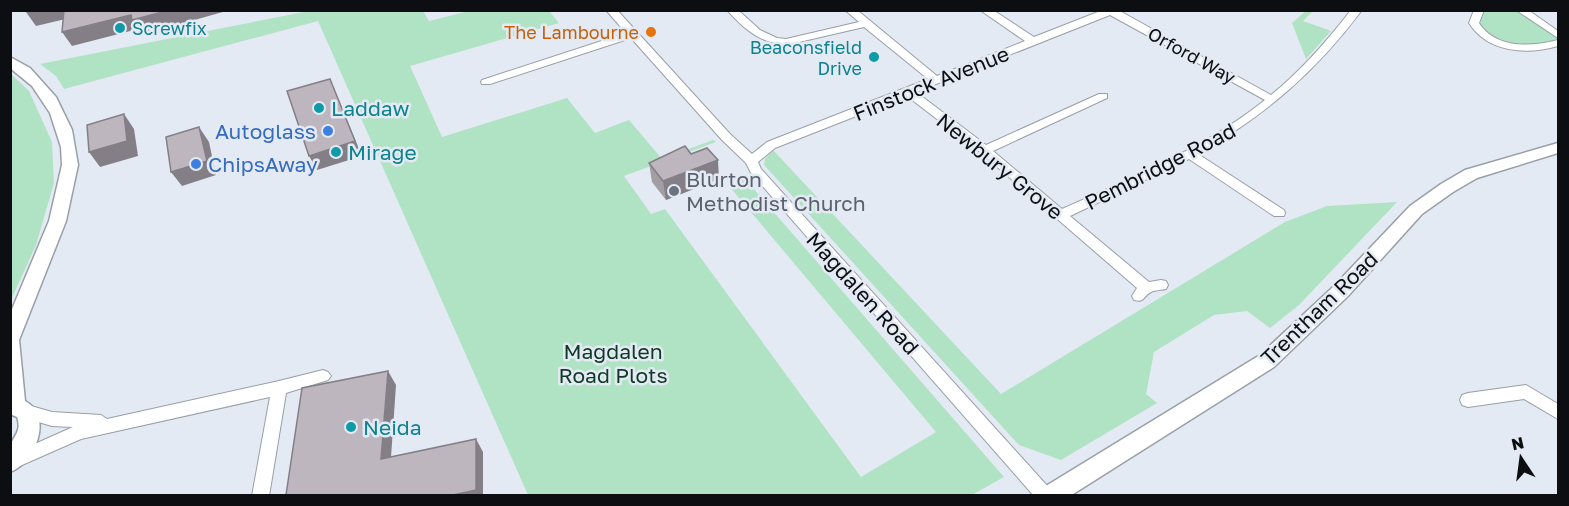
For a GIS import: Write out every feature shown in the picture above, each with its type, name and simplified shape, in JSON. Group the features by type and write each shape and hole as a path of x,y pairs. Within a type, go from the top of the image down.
{"main road":[{"path":"10,61 43,87 66,133 69,154 68,182 49,242 10,340 12,388 17,407 29,420 29,431 23,445 10,463"},
{"name":"Trentham Road","path":"1047,495 1267,361 1341,291 1416,210 1447,188 1471,174 1558,147"}],"street":[{"name":"Magdalen Road","path":"611,10 726,137 752,161 757,173 1047,495"},
{"path":"732,10 760,37 776,42 786,42 863,24"},
{"path":"850,10 863,24 937,81"},
{"path":"985,10 1034,42"},
{"name":"Pembridge Road","path":"1061,215 1191,155 1251,119 1312,67 1357,10"},
{"path":"1521,10 1558,35"},
{"name":"Finstock Avenue","path":"752,161 759,153 771,146 1112,11"},
{"name":"Orford Way","path":"1112,11 1273,100"},
{"path":"1475,11 1474,23 1483,36 1504,45 1543,47 1558,43"},
{"path":"486,81 634,34"},
{"name":"Newbury Grove","path":"909,92 985,150 1061,215 1142,292 1161,285"},
{"path":"985,150 1102,92 1117,99"},
{"path":"1191,155 1277,216 1293,211"},
{"path":"10,463 79,432 279,388 323,376"},
{"path":"260,495 279,388"},
{"path":"1468,400 1526,392 1558,412"},
{"path":"17,407 52,419 118,422"}],"green space":[{"path":"1307,10 1313,11 1303,21 1331,31 1306,59 1292,23"},
{"name":"Magdalen Road Plots","path":"309,11 423,11 429,21 469,11 549,11 559,23 410,66 442,137 567,98 595,133 629,120 662,159 713,140 716,142 624,176 651,214 665,209 861,477 936,432 729,186 745,179 1004,477 970,496 528,495 318,21 64,89 56,76 40,64"},
{"path":"1483,11 1519,11 1554,32 1558,38 1557,42 1524,46 1493,38 1477,24"},
{"path":"11,74 29,91 52,142 54,183 36,245 11,300"},
{"path":"773,150 1001,394 1285,222 1327,206 1397,202 1299,305 1270,328 1247,311 1214,315 1154,352 1146,394 1157,403 1061,460 1019,445 764,165 765,159"}],"building":[{"path":"64,10 170,10 132,20 131,15 62,32"},
{"path":"330,79 355,141 309,156 287,91"},
{"path":"124,114 127,141 89,152 87,125"},
{"path":"199,127 207,161 171,172 166,137"},
{"path":"685,146 691,154 707,148 718,160 663,181 649,163"},
{"name":"Neida","path":"388,371 381,459 476,439 476,490 453,495 286,495 302,388"}],"place":[{"name":"Screwfix","path":"120,28"},
{"name":"The Lambourne","path":"651,32"},
{"name":"Beaconsfield Drive","path":"874,57"},
{"name":"Laddaw","path":"319,108"},
{"name":"Autoglass","path":"328,131"},
{"name":"Mirage","path":"336,152"},
{"name":"ChipsAway","path":"196,164"},
{"name":"Blurton Methodist Church","path":"674,191"},
{"name":"Neida","path":"351,427"}]}
